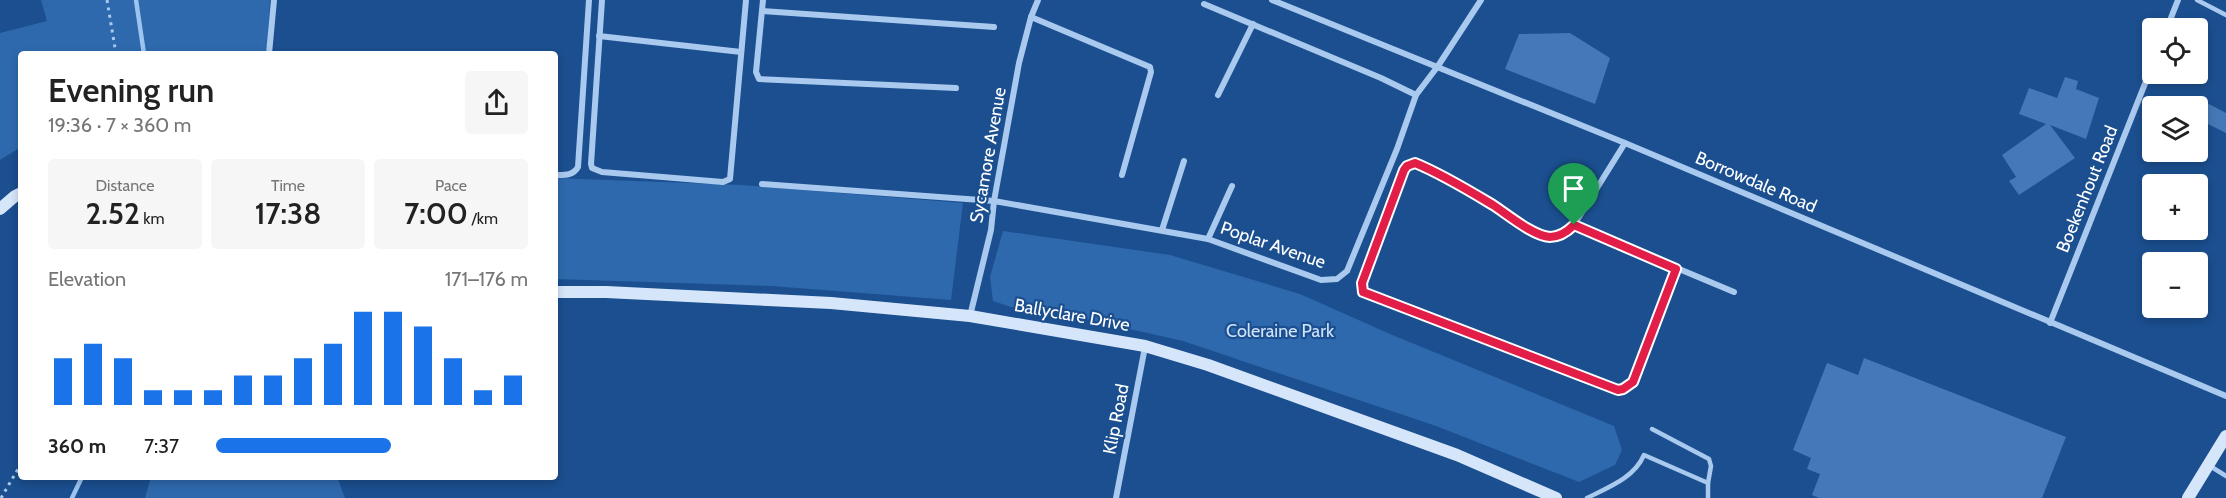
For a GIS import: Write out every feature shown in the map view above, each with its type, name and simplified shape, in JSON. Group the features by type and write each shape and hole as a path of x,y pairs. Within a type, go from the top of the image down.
{"street":[{"path":"270,51 274,0"},
{"path":"558,175 570,174 578,167 589,0"},
{"path":"602,0 592,168 602,172 723,182 729,181 746,0"},
{"path":"763,0 756,72 759,79 956,88"},
{"name":"Sycamore Avenue","path":"970,316 991,230 994,201 1019,63 1038,0"},
{"name":"Borrowdale Road","path":"1272,0 1625,143 2226,396"},
{"name":"Poplar Avenue","path":"762,184 994,201 1208,239 1321,280 1336,279 1347,272 1397,150 1416,95 1481,0"},
{"path":"2172,18 2178,0"},
{"path":"1204,4 1381,78 1416,95"},
{"path":"762,11 994,27"},
{"path":"1031,17 1150,68 1151,72 1122,175"},
{"path":"1218,94 1253,24"},
{"path":"599,36 741,52"},
{"name":"Boekenhout Road","path":"2050,323 2145,84"},
{"path":"1625,143 1574,225 1557,236 1549,237 1539,234 1494,206 1415,163 1407,166 1362,289 1365,294 1618,390 1633,382 1676,269"},
{"path":"1162,230 1184,161"},
{"path":"1208,239 1232,186"},
{"path":"0,209 18,194"},
{"path":"1574,225 1734,292"},
{"name":"Ballyclare Drive","path":"558,292 606,292 831,303 970,316 1145,346 1208,365 1457,455 1556,498"},
{"name":"Klip Road","path":"1116,498 1145,346"},
{"path":"2188,498 2226,436"}],"lane":[{"path":"2197,0 2226,15"},
{"path":"1652,429 1709,459 1711,466 1708,498"},
{"path":"1587,498 1639,467 1644,455 1708,483"},
{"path":"2208,465 2226,476"}],"path":[{"path":"106,0 115,51"},
{"path":"1,498 18,469"}],"green space":[{"path":"41,0 270,0 267,51 18,51 18,149 0,160 0,33 47,21"},
{"path":"558,178 742,185 963,203 951,300 772,286 558,279"},
{"name":"Coleraine Park","path":"1003,231 1170,255 1300,294 1390,334 1614,426 1622,450 1615,465 1579,482 1436,426 1183,341 1062,314 1011,307 993,301 990,277"},
{"path":"150,480 338,480 345,498 145,498"}],"building":[{"path":"1570,33 1610,58 1595,104 1505,69 1519,34"},
{"path":"2065,77 2078,81 2076,89 2099,98 2086,139 2050,125 2075,158 2019,195 2009,181 2016,177 2002,155 2046,124 2019,114 2029,88 2057,98"},
{"path":"2208,104 2226,113 2226,133 2208,124"},
{"path":"1864,358 2066,437 2042,498 1819,498 1812,495 1820,474 1807,469 1811,458 1793,450 1827,363 1858,375"}],"waterway":[{"path":"136,0 144,51"},
{"path":"72,498 81,480"}],"route":[{"path":"1415,163 1494,206 1539,234 1549,237 1557,236 1574,225 1676,269 1633,382 1623,389 1618,390 1365,294 1362,289 1362,283 1404,170 1415,163"}]}
